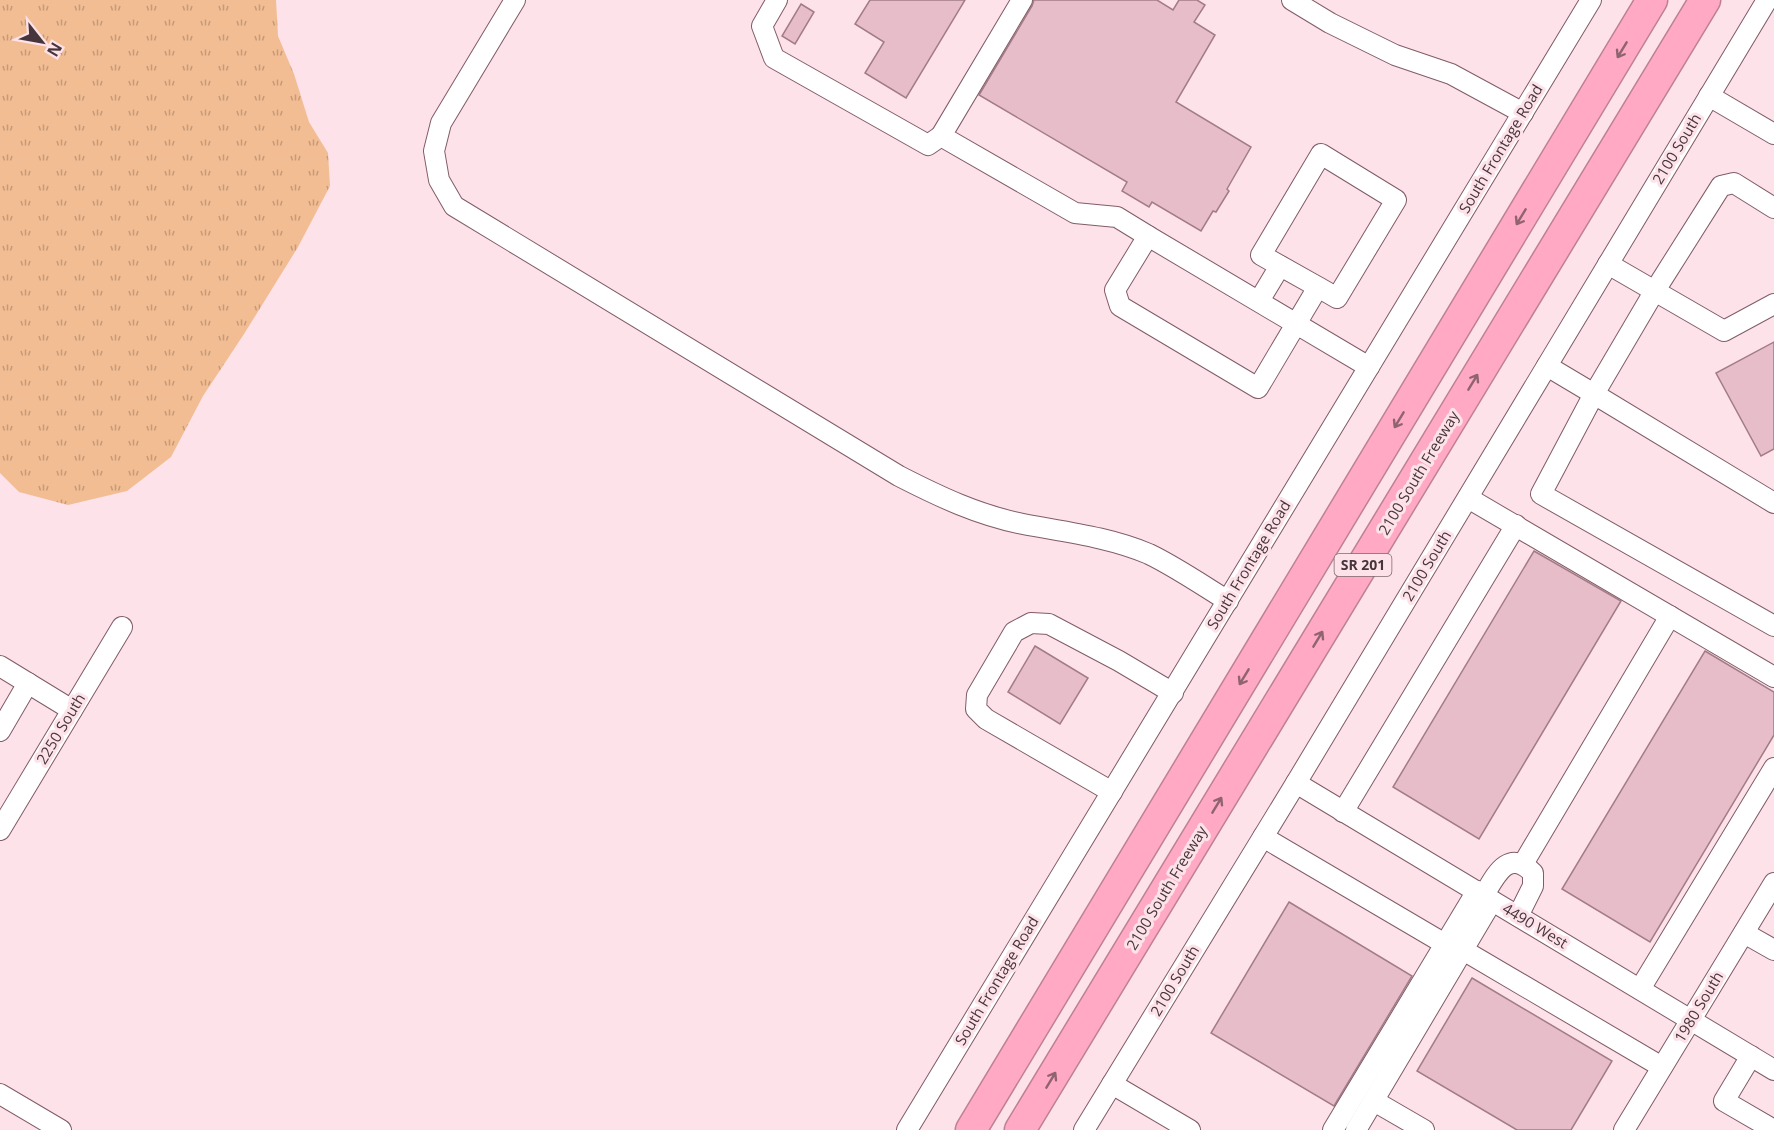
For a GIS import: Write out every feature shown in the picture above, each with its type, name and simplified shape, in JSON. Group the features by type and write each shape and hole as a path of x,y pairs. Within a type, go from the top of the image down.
{"highway":[{"name":"SR 201","path":"971,1130 1652,0"},
{"name":"2100 South Freeway","path":"1020,1130 1705,0"}],"street":[{"path":"515,0 441,123 434,151 439,180 454,206 899,476 946,501 982,514 1081,534 1149,554 1228,601"},
{"path":"777,0 762,26 774,58 928,145 940,136 1022,0"},
{"path":"1292,0 1330,23 1395,55 1451,74 1523,113"},
{"name":"South Frontage Road","path":"907,1130 1591,0"},
{"name":"2100 South","path":"1084,1130 1296,783 1767,0"},
{"path":"1709,96 1774,134"},
{"path":"940,136 1075,213 1117,217 1369,367"},
{"path":"1321,154 1396,200 1337,298 1318,287 1261,255 1321,154"},
{"path":"1774,208 1734,183 1721,186 1654,292 1594,394 1541,494 1774,626"},
{"path":"1148,236 1115,290 1120,306 1257,388 1318,287"},
{"path":"1608,264 1724,331 1774,304"},
{"path":"1259,301 1280,266"},
{"path":"1547,366 1774,503"},
{"path":"1467,498 1774,677"},
{"path":"1343,812 1516,525"},
{"path":"1523,864 1670,616"},
{"path":"1112,792 986,719 976,709 977,695 1014,632 1032,623 1049,624 1173,693"},
{"name":"2250 South","path":"0,830 122,627"},
{"path":"0,666 72,710"},
{"path":"0,731 28,683"},
{"path":"1640,989 1774,768"},
{"name":"4490 West","path":"1296,783 1774,1070"},
{"path":"1263,837 1662,1067"},
{"path":"1333,1130 1454,947 1499,869 1513,862 1523,864 1533,873 1534,880 1518,916"},
{"name":"1980 South","path":"1624,1130 1774,883"},
{"path":"1744,933 1774,950"},
{"path":"1356,1130 1374,1101 1454,947"},
{"path":"1751,1056 1724,1101 1774,1130"},
{"path":"1112,1084 1190,1130"},
{"path":"0,1094 61,1130"},
{"path":"1374,1101 1424,1130"}],"green space":[{"path":"0,0 276,0 278,36 294,74 309,122 328,153 330,186 298,247 203,396 171,457 127,491 68,505 19,492 0,473"}],"building":[{"path":"870,0 965,0 906,98 865,73 884,42 855,24"},
{"path":"1034,0 1157,0 1173,10 1179,0 1197,0 1205,5 1194,22 1215,35 1176,102 1251,147 1227,189 1229,191 1201,231 1152,202 1149,207 1122,191 1127,182 979,95"},
{"path":"801,4 814,12 795,44 782,36"},
{"path":"1774,342 1774,449 1761,456 1716,373"},
{"path":"1534,551 1621,601 1479,839 1393,787"},
{"path":"1035,646 1088,678 1060,724 1008,692"},
{"path":"1705,651 1774,692 1774,735 1650,942 1562,889"},
{"path":"1289,902 1412,976 1334,1106 1211,1033"},
{"path":"1472,978 1612,1061 1571,1130 1517,1130 1417,1071"}]}
